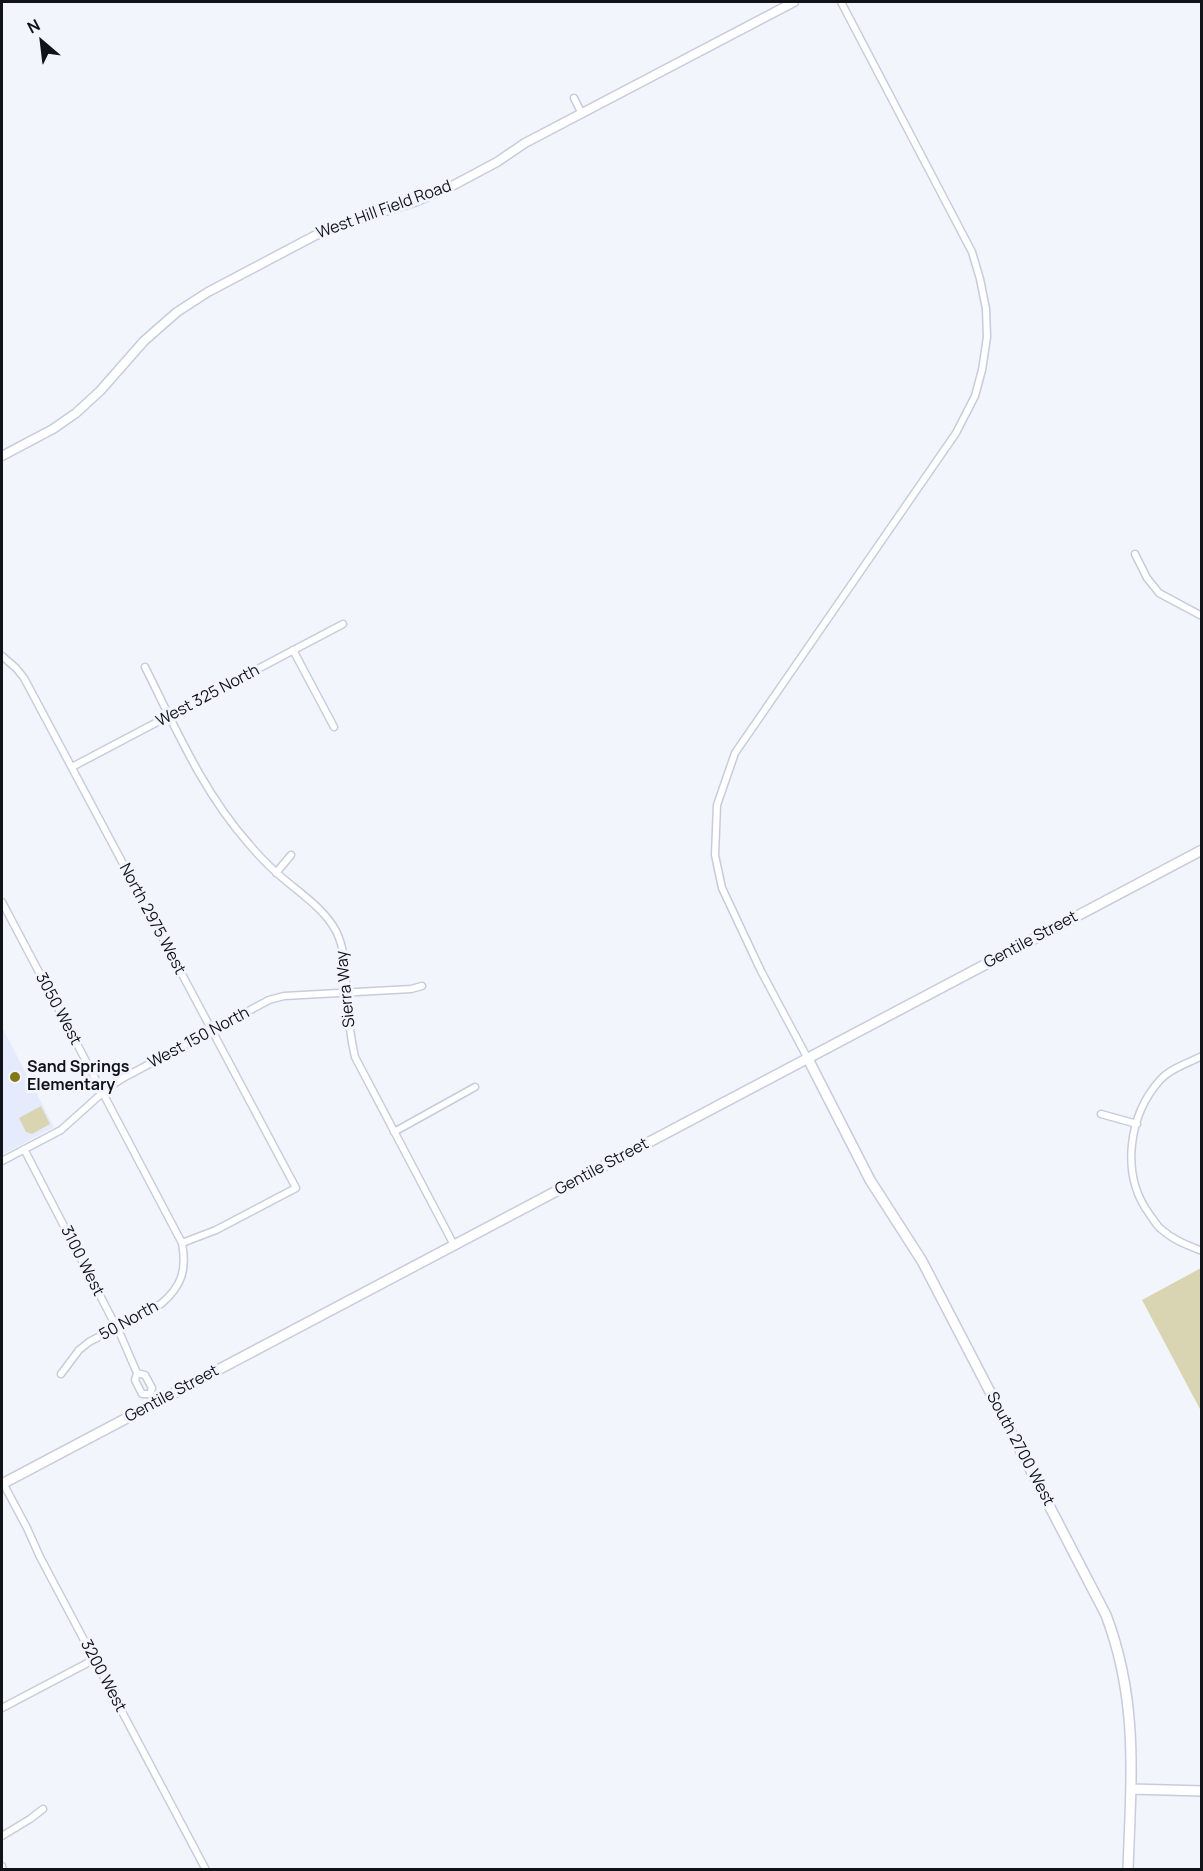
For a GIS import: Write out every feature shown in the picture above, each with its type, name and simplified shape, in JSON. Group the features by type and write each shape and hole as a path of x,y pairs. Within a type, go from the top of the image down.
{"main road":[{"name":"Gentile Street","path":"2,1483 152,1399 454,1245 1202,850"},
{"name":"South 2700 West","path":"808,1059 870,1179 922,1262 1101,1603 1119,1655 1128,1695 1131,1730 1128,1869"},
{"path":"1131,1789 1202,1791"}],"street":[{"name":"West Hill Field Road","path":"2,456 53,429 76,413 100,391 144,341 177,312 208,292 316,235 417,201 452,186 497,162 525,143 795,2"},
{"path":"808,1059 760,970 722,888 715,855 717,805 735,753 956,433 975,396 987,337 986,309 972,252 841,2"},
{"path":"574,98 582,114"},
{"path":"1135,554 1147,578 1159,593 1201,614"},
{"name":"West 325 North","path":"72,767 343,624"},
{"path":"293,650 334,727"},
{"name":"North 2975 West","path":"2,656 24,678 296,1188 216,1230 182,1243"},
{"name":"Sierra Way","path":"145,667 195,767 214,798 250,846 276,873 318,907 335,929 341,943 345,963 349,1030 356,1057 454,1245"},
{"path":"276,873 291,855"},
{"name":"3050 West","path":"2,902 182,1243"},
{"name":"West 150 North","path":"2,1161 61,1130 125,1077 276,998 411,989 422,986"},
{"path":"1202,1056 1161,1078 1143,1107 1137,1124 1130,1161 1134,1182 1145,1209 1159,1228 1176,1241 1202,1251"},
{"path":"394,1132 475,1087"},
{"path":"1101,1114 1137,1124"},
{"name":"3100 West","path":"24,1149 117,1328 137,1373 135,1380 142,1394 152,1399 152,1388 145,1375 137,1373"},
{"name":"50 North","path":"61,1374 79,1350 89,1342 161,1304 171,1296 181,1280 185,1258 182,1243"},
{"name":"3200 West","path":"2,1483 206,1869"},
{"path":"2,1708 95,1659"},
{"path":"2,1836 43,1809"}],"shaded area":[{"name":"Sand Springs Elementary","path":"2,1027 54,1127 2,1155"},
{"path":"41,1106 50,1124 32,1134 26,1132 19,1118"},
{"path":"1201,1268 1201,1411 1142,1300"}],"place":[{"name":"Sand Springs Elementary","path":"15,1077"}]}
